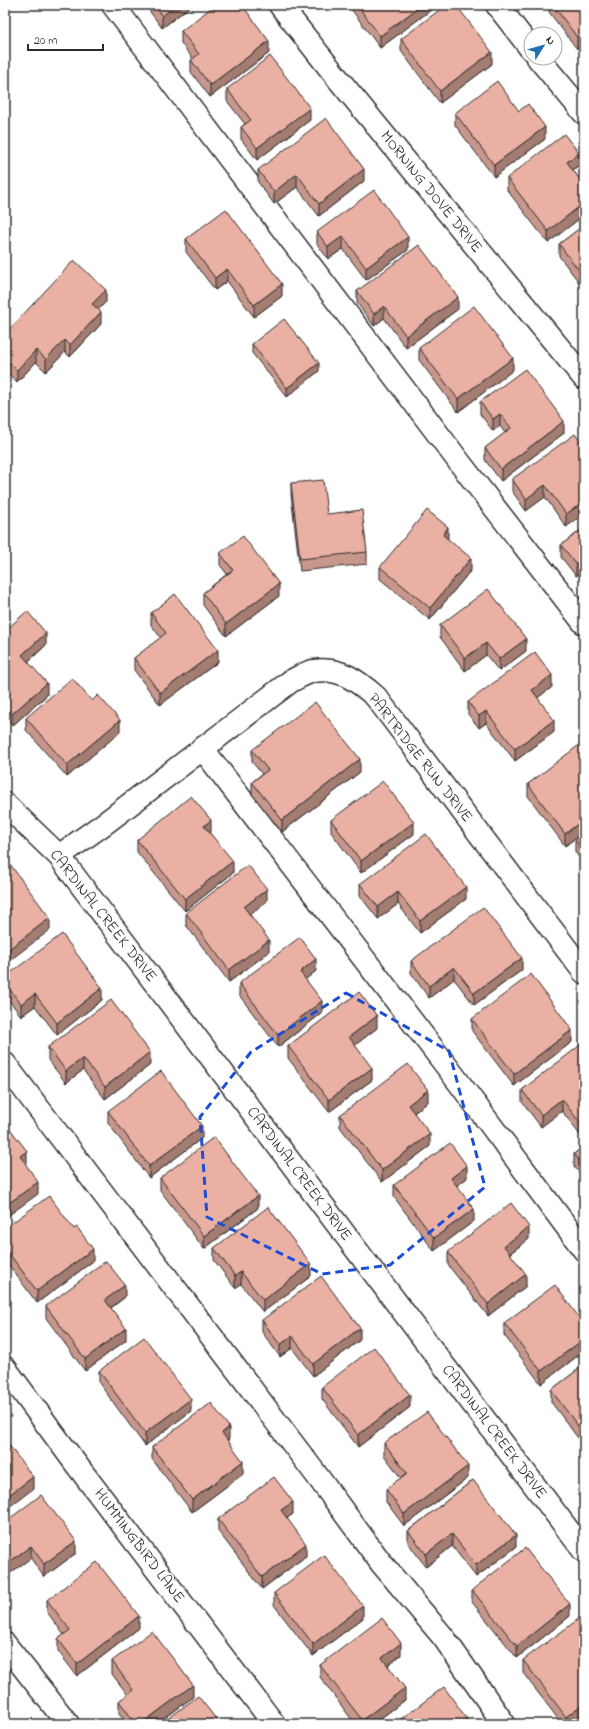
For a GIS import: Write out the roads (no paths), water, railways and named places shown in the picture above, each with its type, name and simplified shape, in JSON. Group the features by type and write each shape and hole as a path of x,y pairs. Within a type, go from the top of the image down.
{"street":[{"path":"113,5 460,463 584,623"},
{"name":"MORNING DOVE DRIVE","path":"280,5 339,80 584,378"},
{"path":"497,5 523,39"},
{"path":"545,66 584,113"},
{"name":"PARTRIDGE RUN DRIVE","path":"58,856 108,821 291,681 313,671 335,672 356,680 376,697 584,972"},
{"path":"202,748 446,1066 584,1250"},
{"name":"CARDINAL CREEK DRIVE","path":"5,804 58,856 584,1551"},
{"path":"5,1064 315,1473 382,1564 444,1638 504,1724"},
{"name":"HUMMINGBIRD LANE","path":"5,1368 76,1464 274,1724"},
{"path":"5,1644 68,1724"}]}
